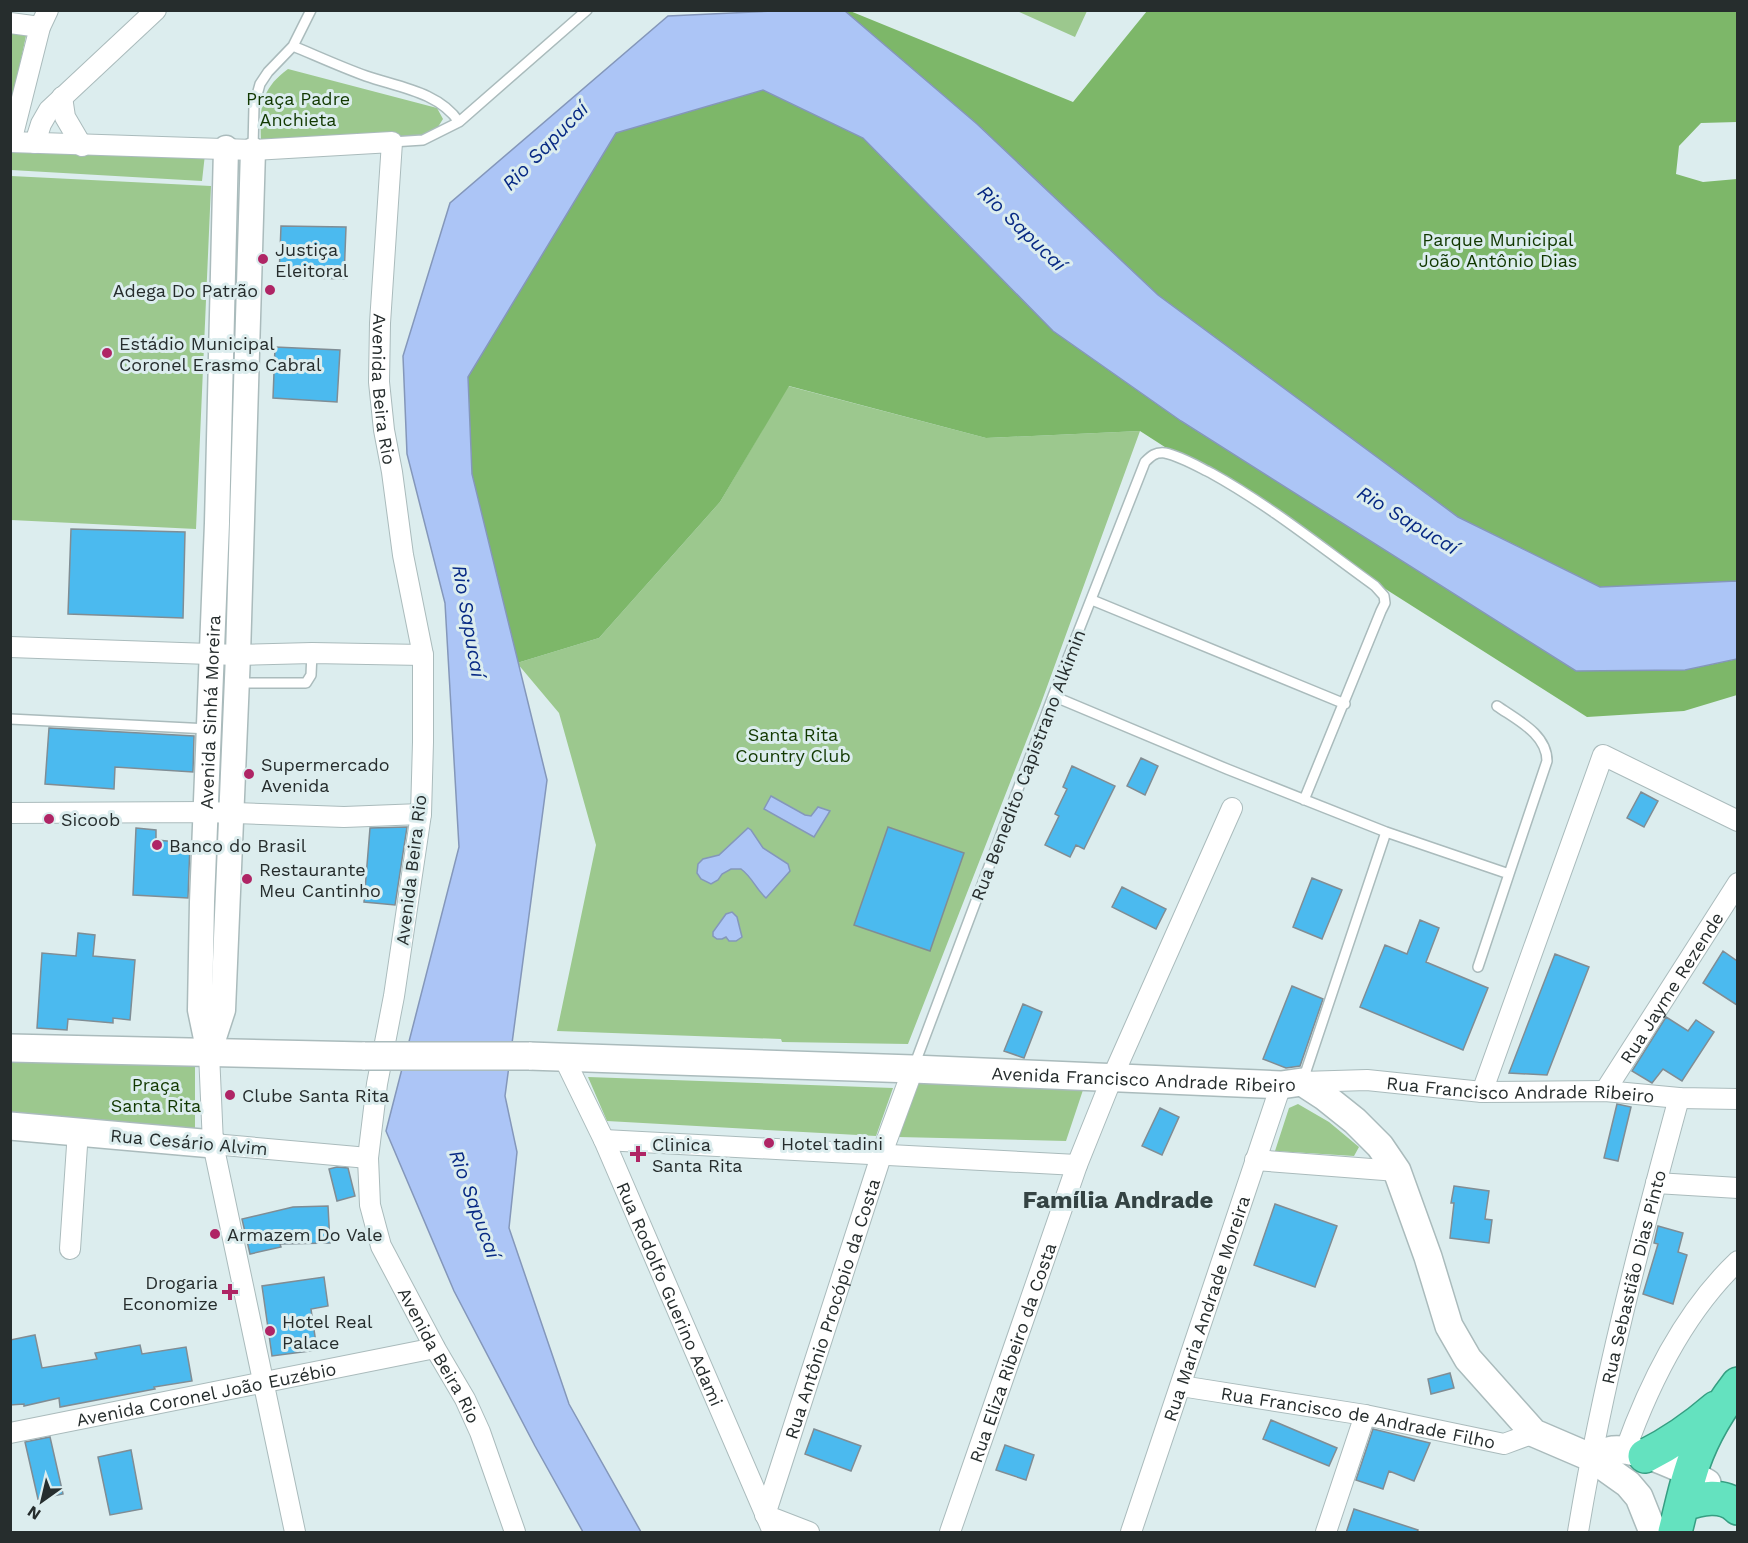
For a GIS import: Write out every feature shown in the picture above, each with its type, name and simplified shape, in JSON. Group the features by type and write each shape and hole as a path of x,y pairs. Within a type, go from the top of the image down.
{"highway":[{"path":"1635,1453 1663,1447 1695,1426 1731,1393"},
{"path":"1679,1519 1690,1473 1699,1450 1731,1393"},
{"path":"1679,1519 1701,1499 1735,1505"}],"main road":[{"name":"Avenida Francisco Andrade Ribeiro","path":"10,1048 365,1056 563,1056 1292,1084 1325,1097 1355,1121 1380,1146 1396,1171 1428,1257 1449,1326 1468,1359 1534,1433 1590,1457 1605,1470 1628,1484 1639,1497 1653,1533"},
{"name":"Rua Cesário Alvim","path":"10,1126 213,1144"},
{"path":"1590,1457 1611,1450 1635,1453 1690,1473 1735,1505"}],"street":[{"path":"35,143 41,124 49,110 156,10"},
{"path":"10,22 44,19 11,142 253,150 392,142"},
{"path":"62,97 65,117 82,146"},
{"name":"Avenida Beira Rio","path":"392,142 380,323 379,382 403,555 423,655 421,814 394,996 377,1084 368,1158 370,1205 381,1246 465,1399 480,1432 514,1533"},
{"name":"Avenida Sinhá Moreira","path":"209,1053 223,1010 230,814 212,654 226,148"},
{"name":"Avenida Sinhá Moreira","path":"209,1053 200,1011 201,902 206,812 222,729 236,683 238,655 253,150"},
{"path":"217,523 242,523"},
{"path":"10,646 238,655 312,653 423,655"},
{"path":"1482,1092 1603,755 1737,820"},
{"name":"Rua Eliza Ribeiro da Costa","path":"950,1533 1077,1165 1112,1078 1232,808"},
{"path":"10,813 206,812 344,817 421,814"},
{"name":"Rua Jayme Rezende","path":"1605,1091 1737,883"},
{"path":"209,1053 213,1144 295,1533"},
{"name":"Rua Rodolfo Guerino Adami","path":"563,1056 604,1140 769,1524"},
{"name":"Rua Antônio Procópio da Costa","path":"769,1524 882,1153 913,1069"},
{"name":"Rua Francisco Andrade Ribeiro","path":"1292,1084 1367,1080 1482,1092 1605,1091 1679,1098 1737,1099"},
{"name":"Rua Maria Andrade Moreira","path":"1131,1533 1255,1160 1292,1084"},
{"name":"Rua Sebastião Dias Pinto","path":"1578,1533 1590,1457 1596,1439 1605,1390 1679,1098"},
{"path":"70,1249 78,1131"},
{"path":"604,1140 1077,1165"},
{"name":"Rua Cesário Alvim","path":"213,1144 368,1158"},
{"path":"1255,1160 1396,1171"},
{"path":"1656,1183 1737,1188"},
{"path":"1635,1453 1641,1406 1661,1367 1698,1307 1737,1261"},
{"name":"Avenida Coronel João Euzébio","path":"10,1433 435,1348"},
{"name":"Rua Francisco de Andrade Filho","path":"1181,1386 1365,1415 1504,1444 1534,1433"},
{"path":"1326,1533 1365,1415"},
{"path":"769,1524 809,1533"}],"lane":[{"path":"253,150 254,106 260,84 268,72 293,46 310,10"},
{"path":"392,142 423,140 459,122 587,10"},
{"path":"293,46 364,75 424,95 450,109 459,122"},
{"name":"Rua Benedito Capistrano Alkimin","path":"913,1069 1053,696 1145,462 1150,456 1156,453 1166,453 1195,465 1252,497 1380,590 1384,596 1384,603 1345,704"},
{"path":"1092,600 1345,704 1304,800"},
{"path":"236,683 306,682 311,675 312,653"},
{"path":"1053,696 1304,800 1386,832 1509,874"},
{"path":"1478,967 1547,761 1547,749 1543,741 1497,706"},
{"path":"10,720 222,729"},
{"name":"Rua Maria Andrade Moreira","path":"1292,1084 1386,832"}],"green space":[{"name":"Parque Municipal João Antônio Dias","path":"845,11 850,11 1073,102 1147,11 1737,11 1737,122 1701,123 1679,146 1676,174 1703,182 1737,179 1737,581 1600,587 1458,517 1158,295 977,124"},
{"path":"1017,11 1087,11 1075,37"},
{"path":"11,30 27,31 11,107"},
{"name":"Praça Padre Anchieta","path":"288,69 437,108 443,119 436,130 401,142 261,143 263,101 271,85"},
{"path":"763,90 863,138 1053,331 1181,421 1576,671 1685,670 1737,659 1737,695 1684,711 1587,717 1140,431 986,438 789,386 720,502 599,638 517,663 472,474 468,377 616,133"},
{"path":"10,147 205,154 202,181 11,170"},
{"name":"Estádio Municipal Coronel Erasmo Cabral","path":"11,176 211,186 196,529 11,520"},
{"name":"Santa Rita Country Club","path":"788,386 986,438 1140,431 1040,706 908,1044 782,1042 781,1039 557,1031 596,845 559,713 517,663 599,638 720,502"},
{"name":"Praça Santa Rita","path":"10,1058 195,1063 195,1130 11,1119"},
{"path":"588,1077 893,1088 876,1136 607,1121"},
{"path":"918,1081 1084,1087 1066,1141 898,1137"},
{"path":"1298,1104 1329,1122 1359,1147 1354,1156 1275,1151 1289,1108"}],"water":[{"name":"Rio Sapucaí","path":"773,11 845,11 977,124 1158,295 1458,517 1600,587 1737,581 1737,659 1685,670 1576,671 1181,421 1053,331 863,138 763,90 616,133 468,377 472,474 547,780 505,1096 517,1152 509,1228 569,1404 641,1532 583,1532 454,1291 386,1131 459,847 445,603 407,454 403,356 450,203 668,16"},
{"path":"771,796 805,815 811,816 818,807 830,811 814,837 764,809"},
{"path":"748,828 763,848 788,864 790,871 766,898 741,869 731,869 711,884 701,879 697,873 698,864 703,859 719,855"},
{"path":"732,912 737,917 742,937 736,941 729,941 726,937 717,939 713,936 713,932 726,914"}],"building":[{"path":"281,226 346,227 344,279 279,277"},
{"path":"275,347 340,350 337,402 273,398"},
{"path":"71,529 185,532 183,618 68,614"},
{"path":"49,728 194,736 193,772 115,767 114,789 45,784"},
{"path":"1141,758 1158,766 1145,795 1127,786"},
{"path":"1072,766 1115,786 1084,849 1076,845 1070,857 1045,845 1059,816 1055,814 1067,789 1063,787"},
{"path":"1641,792 1658,801 1644,827 1627,818"},
{"path":"407,827 395,905 364,902 370,828"},
{"path":"888,827 964,853 930,951 854,925"},
{"path":"136,828 156,830 156,840 190,843 188,898 133,895"},
{"path":"1312,878 1342,890 1322,939 1293,927"},
{"path":"1122,887 1166,909 1156,929 1112,907"},
{"path":"1420,920 1439,928 1426,962 1488,988 1463,1050 1360,1007 1385,945 1407,954"},
{"path":"78,933 95,935 93,956 135,960 130,1020 113,1018 113,1023 68,1019 67,1030 37,1028 42,953 76,956"},
{"path":"1723,951 1737,961 1737,1005 1703,983"},
{"path":"1555,954 1589,967 1547,1075 1509,1073"},
{"path":"1292,986 1323,999 1300,1066 1286,1068 1263,1059"},
{"path":"1023,1004 1042,1012 1024,1058 1004,1051"},
{"path":"1666,1017 1688,1031 1696,1020 1714,1032 1682,1081 1663,1069 1652,1083 1632,1071"},
{"path":"1617,1104 1631,1107 1618,1161 1604,1158"},
{"path":"1160,1108 1179,1117 1162,1155 1142,1146"},
{"path":"348,1168 355,1196 337,1201 329,1169"},
{"path":"1454,1186 1489,1191 1485,1219 1492,1220 1489,1243 1450,1238"},
{"path":"1275,1204 1337,1226 1315,1287 1254,1265"},
{"path":"328,1206 330,1243 280,1244 281,1247 250,1254 242,1219 293,1207"},
{"path":"1658,1226 1683,1233 1678,1252 1687,1255 1673,1304 1643,1294 1658,1244 1654,1243"},
{"path":"324,1277 328,1306 311,1309 317,1350 272,1356 262,1286"},
{"path":"35,1335 42,1368 97,1359 95,1353 140,1345 142,1354 186,1347 192,1381 60,1407 59,1398 24,1406 24,1404 10,1405 10,1340"},
{"path":"1450,1373 1454,1388 1431,1394 1428,1379"},
{"path":"1271,1420 1337,1448 1329,1466 1263,1439"},
{"path":"814,1429 861,1446 851,1471 805,1454"},
{"path":"1373,1429 1430,1443 1414,1481 1389,1471 1383,1489 1356,1480"},
{"path":"50,1437 63,1494 38,1499 25,1442"},
{"path":"1005,1445 1034,1455 1026,1480 996,1470"},
{"path":"131,1450 142,1509 110,1515 98,1457"},
{"path":"1354,1509 1418,1530 1417,1533 1346,1533"}],"place":[{"name":"Justiça Eleitoral","path":"263,259"},
{"name":"Adega Do Patrão","path":"270,290"},
{"name":"Estádio Municipal Coronel Erasmo Cabral","path":"107,353"},
{"name":"Supermercado Avenida","path":"249,774"},
{"name":"Sicoob","path":"49,819"},
{"name":"Banco do Brasil","path":"157,845"},
{"name":"Restaurante Meu Cantinho","path":"247,879"},
{"name":"Clube Santa Rita","path":"230,1095"},
{"name":"Hotel tadini","path":"769,1143"},
{"name":"Clinica Santa Rita","path":"638,1154"},
{"name":"Armazem Do Vale","path":"215,1234"},
{"name":"Drogaria Economize","path":"230,1292"},
{"name":"Hotel Real Palace","path":"270,1331"}],"district":[{"name":"Família Andrade","path":"1118,1200"}]}
